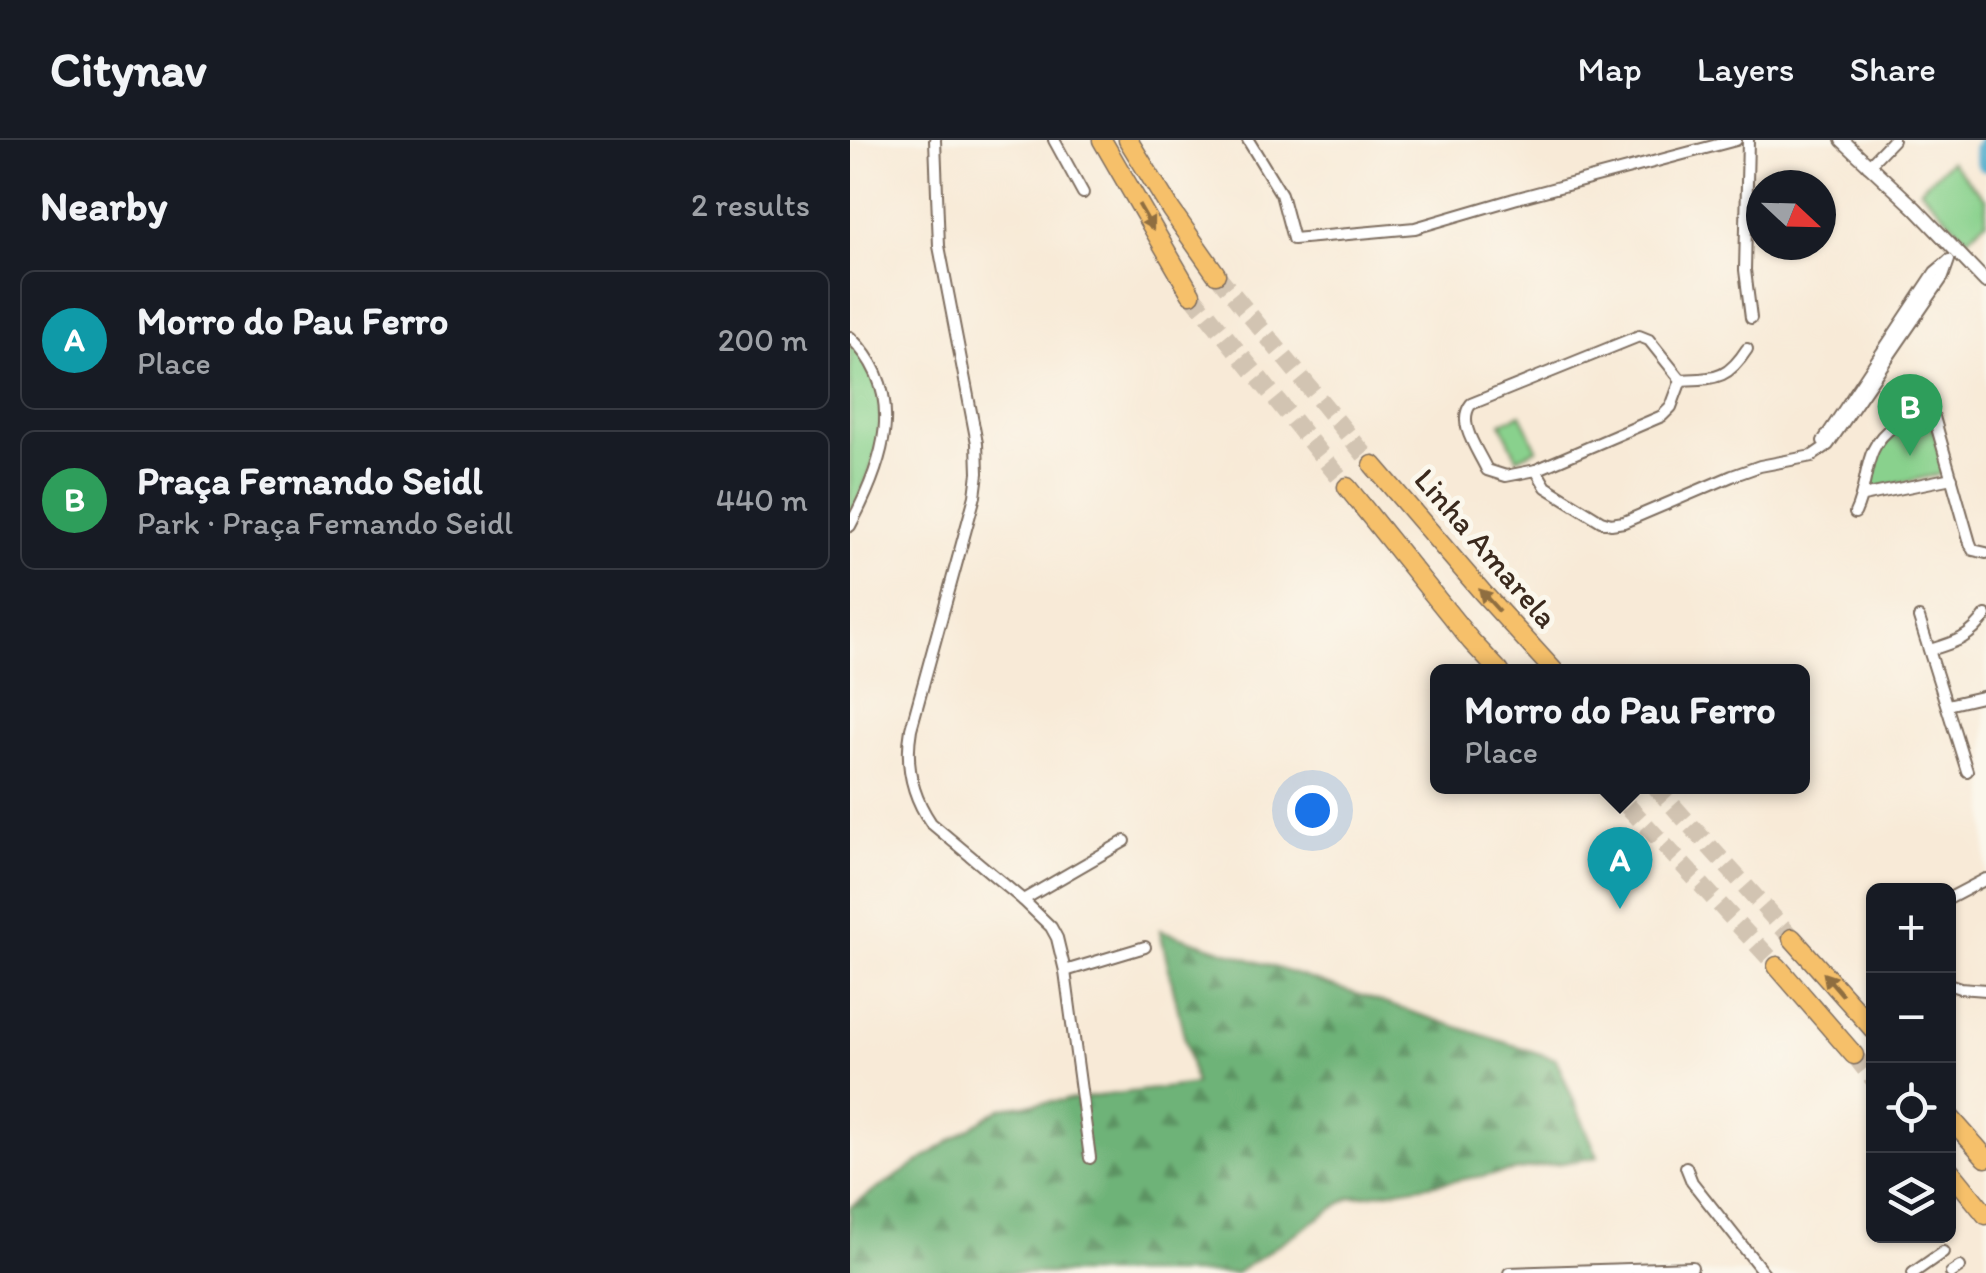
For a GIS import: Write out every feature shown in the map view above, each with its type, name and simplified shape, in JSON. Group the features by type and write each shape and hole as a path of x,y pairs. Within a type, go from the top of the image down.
{"highway":[{"path":"1102,140 1191,294"},
{"path":"1128,140 1216,274"},
{"name":"Linha Amarela","path":"1372,465 1547,664"},
{"name":"Linha Amarela","path":"1347,487 1492,664"},
{"path":"1792,938 1866,1021"},
{"path":"1778,966 1854,1055"},
{"path":"1956,1124 1986,1158"},
{"path":"1956,1178 1986,1214"}],"street":[{"path":"935,140 939,246 977,443 978,473 911,729 908,768 920,806 931,823 1051,927 1062,951 1090,1158"},
{"path":"1054,140 1083,193"},
{"path":"1248,140 1282,194 1294,239 1416,228 1736,140"},
{"path":"1748,140 1745,270 1751,318"},
{"path":"1842,140 1953,255 1986,282"},
{"path":"1868,166 1893,140"},
{"path":"1536,470 1555,494 1612,524 1760,466 1812,456 1944,276 1953,255"},
{"path":"1639,336 1649,340 1682,380 1672,407 1662,416 1536,470 1506,476 1487,470 1464,422 1471,404 1639,336"},
{"path":"850,337 870,361 880,384 885,433 876,472 850,526"},
{"path":"1682,380 1718,378 1741,360 1748,349"},
{"path":"1855,514 1863,496 1868,458 1877,440 1925,410 1934,418 1970,544 1973,550 1986,554"},
{"path":"1863,496 1952,478"},
{"path":"1930,650 1961,640 1986,615"},
{"path":"1919,618 1966,772"},
{"path":"1946,705 1986,696"},
{"path":"1023,900 1125,841"},
{"path":"1956,894 1986,879"},
{"path":"1065,971 1144,947"},
{"path":"1956,987 1986,990"},
{"path":"1686,1168 1692,1182 1764,1273"},
{"path":"1913,1273 1943,1252"},
{"path":"1509,1273 1692,1267"}],"green space":[{"path":"1950,161 1986,199 1986,221 1967,239 1920,189"},
{"path":"850,338 873,374 882,416 877,451 850,519"},
{"path":"1521,414 1537,449 1517,458 1501,423"},
{"path":"1930,416 1945,473 1874,489 1871,485 1881,449 1893,436"},
{"path":"1160,930 1556,1059 1598,1157 1349,1198 1236,1273 850,1273 850,1207 1001,1108 1195,1084"}],"waterway":[{"path":"1986,145 1986,162"}],"tunnel":[{"path":"1216,274 1373,465"},
{"path":"1191,294 1347,487"},
{"path":"1616,794 1777,966"},
{"path":"1662,794 1792,938"},
{"path":"1854,1055 1866,1070"}],"place":[{"name":"Praça Fernando Seidl","path":"1910,456"},
{"name":"Morro do Pau Ferro","path":"1620,909"}]}
